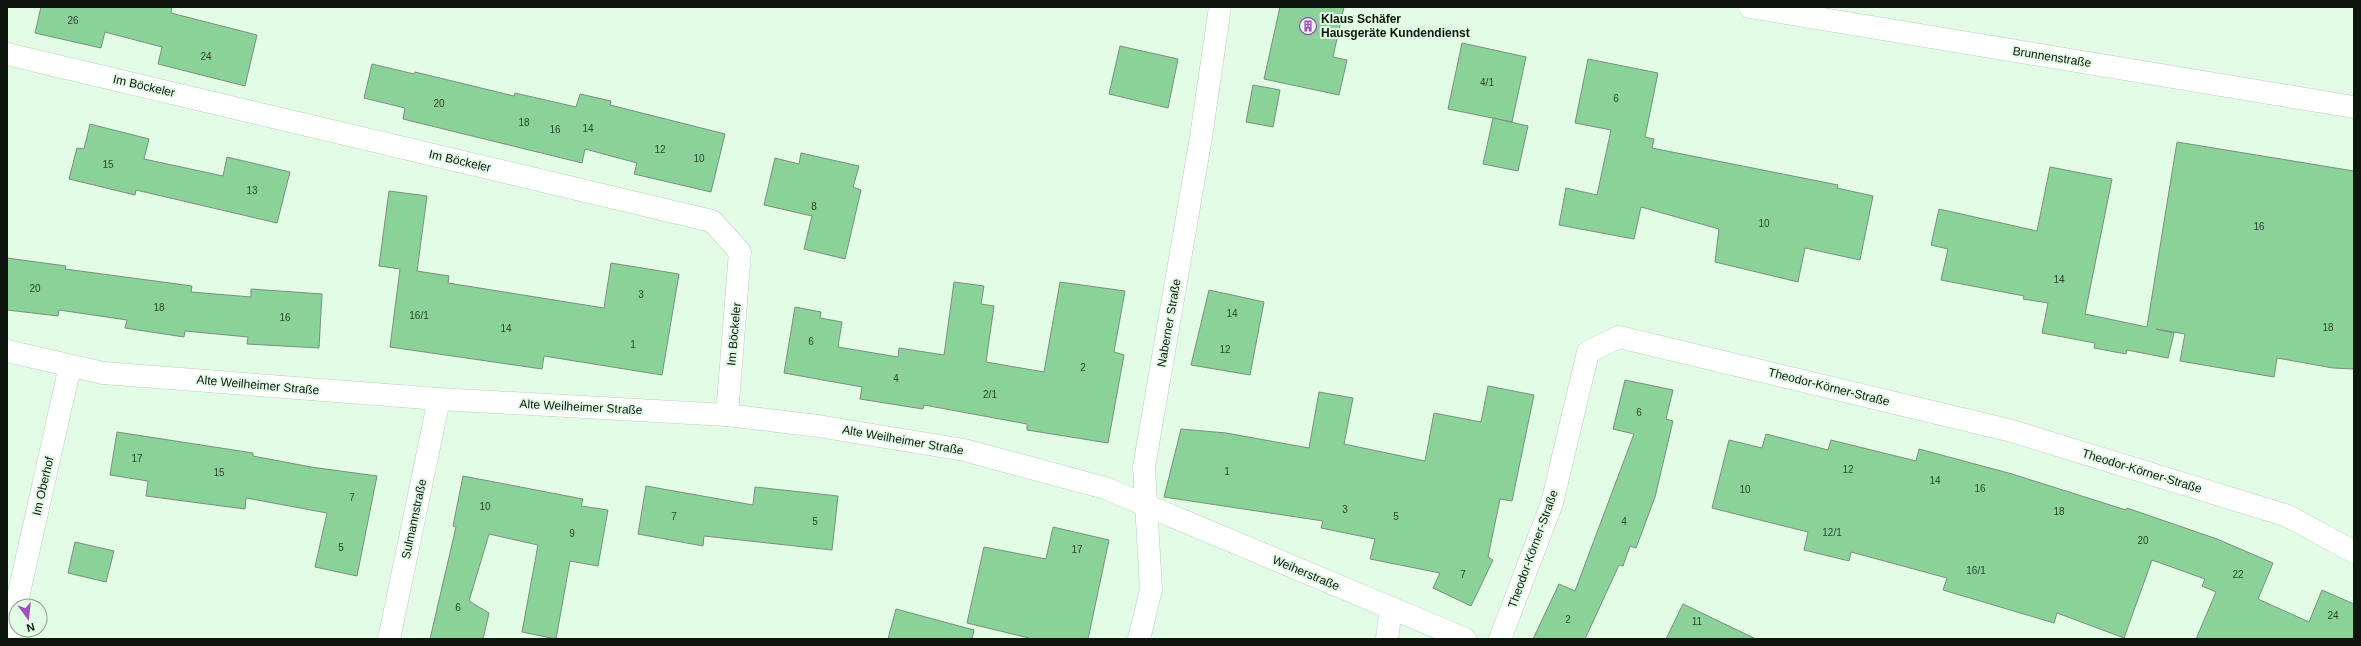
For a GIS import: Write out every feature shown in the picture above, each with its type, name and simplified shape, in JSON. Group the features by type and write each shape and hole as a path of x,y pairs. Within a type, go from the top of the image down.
{"street":[{"name":"Naberner Straße","path":"1139,639 1152,590 1144,467 1200,145 1220,7"},
{"name":"Brunnenstraße","path":"1750,7 2354,107"},
{"name":"Im Böckeler","path":"7,54 712,221 740,252 727,416"},
{"name":"Theodor-Körner-Straße","path":"1500,639 1552,503 1588,352 1619,337 2012,431 2288,516 2354,552"},
{"name":"Alte Weilheimer Straße","path":"7,351 103,373 439,400 727,416 818,426 964,450 1105,488 1147,506"},
{"name":"Im Oberhof","path":"18,598 70,366"},
{"name":"Sulmannstraße","path":"389,639 439,400"},
{"name":"Weiherstraße","path":"1147,506 1465,639"},
{"path":"1387,639 1391,608"}],"building":[{"path":"41,7 172,7 171,13 257,35 245,86 158,64 162,47 105,32 101,48 35,33"},
{"path":"1280,7 1344,7 1333,57 1347,60 1339,95 1264,79"},
{"path":"1462,43 1526,57 1512,122 1448,109"},
{"path":"1120,46 1178,59 1168,108 1109,94"},
{"path":"1588,59 1658,73 1645,137 1654,139 1652,148 1838,185 1837,188 1873,196 1860,260 1805,248 1798,282 1715,262 1719,229 1641,207 1634,239 1559,225 1566,188 1597,195 1611,130 1575,123"},
{"path":"372,64 414,74 415,72 514,96 515,93 576,107 580,94 611,101 610,105 725,134 711,192 634,174 637,163 585,149 582,163 403,119 405,108 364,98"},
{"path":"1253,85 1280,90 1273,127 1246,122"},
{"path":"1493,118 1528,126 1518,171 1483,164"},
{"path":"90,124 149,139 144,159 223,176 227,157 290,172 277,223 136,190 135,195 69,179 77,148 84,149"},
{"path":"2177,142 2354,171 2354,369 2333,368 2277,358 2274,377 2180,361 2185,334 2156,329 2174,333 2168,358 2127,350 2126,354 2094,348 2095,343 2042,333 2048,303 2023,299 2024,296 1941,280 1948,249 1931,245 1939,209 2037,231 2050,167 2112,179 2085,314 2147,327"},
{"path":"801,153 859,166 853,187 861,190 845,259 804,249 812,216 764,205 775,158 799,164"},
{"path":"389,191 427,196 417,271 449,276 448,283 604,308 611,263 679,274 662,375 544,356 542,369 390,347 400,269 379,266"},
{"path":"7,258 66,266 65,269 192,286 191,292 251,297 251,289 322,294 319,348 247,344 248,337 185,331 184,337 125,328 127,320 59,310 58,316 7,310"},
{"path":"954,282 984,286 981,304 994,306 986,362 1044,372 1060,282 1125,291 1114,352 1124,355 1108,443 1027,430 1027,424 924,405 923,409 860,399 862,387 784,373 795,307 821,312 820,318 842,322 838,347 898,357 899,348 944,355"},
{"path":"1209,290 1264,302 1250,375 1191,365"},
{"path":"1625,380 1673,390 1666,419 1673,421 1655,497 1636,548 1630,546 1623,566 1619,565 1585,639 1533,639 1559,584 1575,591 1634,434 1613,429"},
{"path":"1488,386 1534,395 1512,501 1500,499 1488,557 1493,560 1471,606 1433,588 1440,573 1370,559 1375,539 1321,528 1323,521 1164,497 1181,429 1226,433 1309,448 1319,392 1353,398 1344,444 1425,461 1434,413 1481,422"},
{"path":"117,432 253,453 253,456 311,467 377,476 357,576 315,567 327,513 246,498 245,509 146,496 148,481 110,475"},
{"path":"1766,434 1828,450 1831,440 1916,461 1919,449 2012,474 2126,510 2127,508 2217,539 2273,563 2258,599 2309,622 2322,590 2354,604 2354,639 2196,639 2216,592 2202,586 2205,579 2152,560 2124,638 2057,613 2054,623 1943,590 1947,578 1851,552 1849,561 1804,550 1808,532 1712,508 1729,440 1762,448"},
{"path":"463,476 583,499 581,506 608,510 598,566 570,561 556,639 522,632 538,545 489,534 469,601 489,613 483,639 430,639 456,527 453,526"},
{"path":"646,486 753,505 755,487 838,496 832,550 704,536 703,546 638,534"},
{"path":"1053,527 1109,540 1088,639 1033,639 967,623 984,547 1046,559"},
{"path":"75,542 114,551 106,582 68,573"},
{"path":"1683,604 1756,639 1666,639"},
{"path":"896,609 974,630 972,639 888,639"}],"place":[{"name":"Klaus Schäfer Hausgeräte Kundendienst","path":"1308,26"}]}
